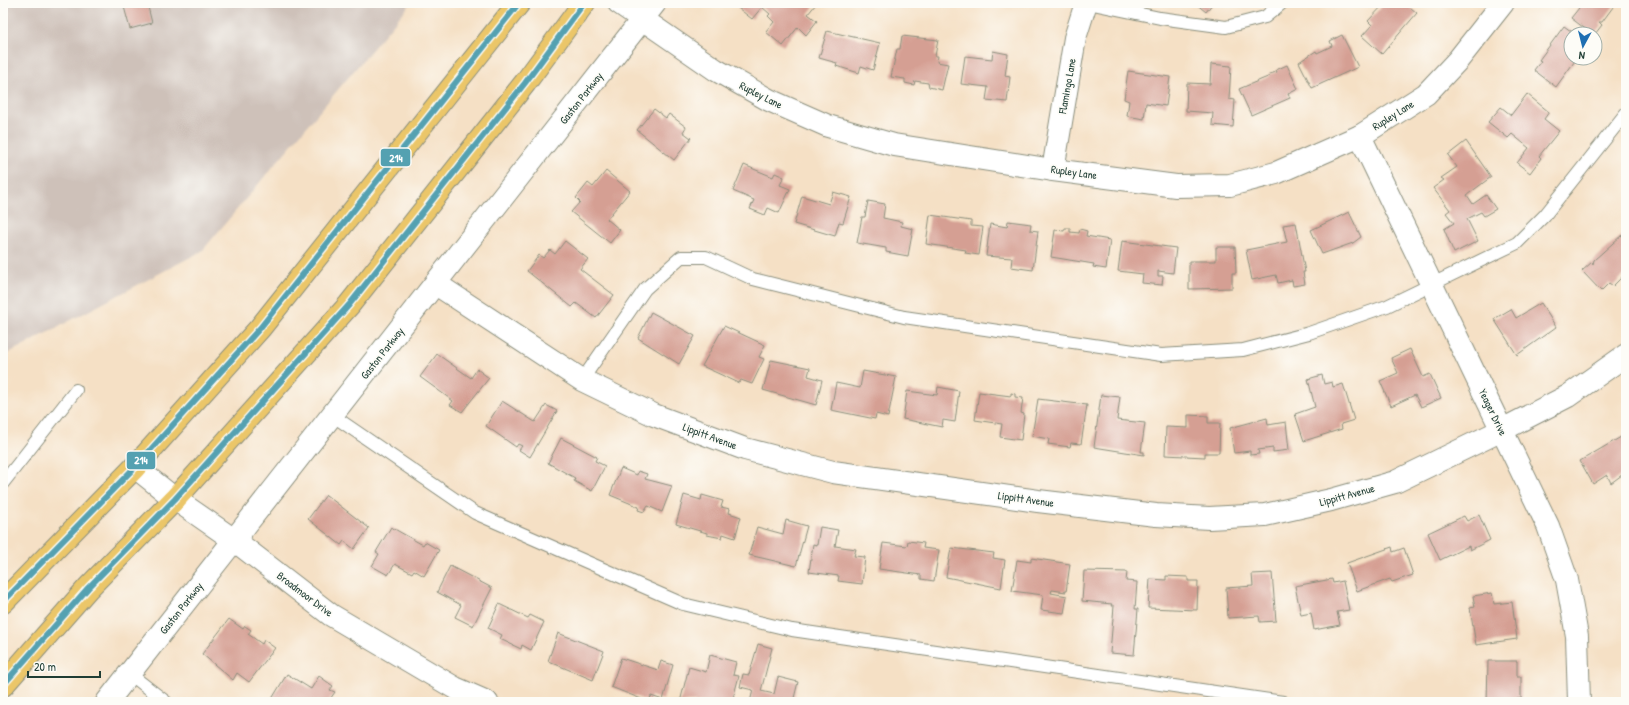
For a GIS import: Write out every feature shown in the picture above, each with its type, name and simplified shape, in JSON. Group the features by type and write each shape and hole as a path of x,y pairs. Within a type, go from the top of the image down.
{"main road":[{"path":"3,602 135,467 260,328 519,3"},
{"path":"3,685 88,588 175,500 349,305 525,83 584,3"}],"street":[{"name":"Rupley Lane","path":"619,3 649,11 716,70 769,100 828,126 894,144 1053,170 1176,186 1230,185 1276,173 1360,136 1426,94 1458,60 1503,3"},
{"name":"Flamingo Lane","path":"1053,170 1075,38 1087,3"},
{"name":"Gaston Parkway","path":"107,702 649,11"},
{"name":"Yeager Drive","path":"1360,136 1548,526 1567,580 1577,636 1579,702"},
{"name":"Lippitt Avenue","path":"436,284 582,380 654,415 745,449 833,472 1046,502 1156,515 1209,518 1265,515 1331,500 1395,482 1568,396 1626,356"},
{"name":"Broadmoor Drive","path":"135,467 175,500 234,540 331,614 455,688 487,702"}],"lane":[{"path":"1087,3 1160,18 1226,27 1265,17 1282,3"},
{"path":"582,380 645,289 681,257 706,257 753,279 904,317 1161,355 1243,350 1309,333 1387,306 1432,286 1517,243 1545,215 1626,113"},
{"path":"3,483 76,390"},
{"path":"332,415 475,513 683,604 792,630 1283,702"},
{"path":"130,674 166,702"}],"shaded area":[{"path":"3,3 411,3 202,251 3,356"}],"building":[{"path":"123,3 147,3 152,23 130,29"},
{"path":"742,3 815,3 816,4 808,14 817,21 806,35 798,27 783,46 766,32 774,22 768,16 770,14 762,7 752,19 738,8"},
{"path":"1195,3 1213,3 1206,12"},
{"path":"1385,3 1405,3 1417,13 1382,54 1362,36 1372,25 1368,21"},
{"path":"1578,3 1616,3 1602,22 1599,22 1601,26 1582,26 1571,18 1579,8 1576,5"},
{"path":"1563,27 1563,66 1571,66 1556,87 1534,70 1541,61 1539,60"},
{"path":"827,31 880,43 873,70 861,66 859,73 836,66 837,63 819,58"},
{"path":"1342,35 1358,67 1312,88 1299,62 1316,51 1317,53 1332,46 1330,41"},
{"path":"902,36 938,40 935,56 938,56 937,62 948,64 942,90 929,87 928,83 915,81 914,85 905,83 905,79 891,77 897,49 900,49"},
{"path":"993,51 1008,54 1005,76 1010,77 1007,102 986,100 988,87 961,84 965,56 992,59"},
{"path":"1211,64 1231,66 1229,99 1235,100 1233,127 1212,125 1213,113 1186,111 1187,83 1210,84"},
{"path":"1287,65 1298,89 1288,94 1290,98 1251,115 1239,89 1270,76 1269,74 1277,72 1276,70"},
{"path":"1128,71 1170,77 1166,106 1146,103 1144,119 1127,116 1129,101 1124,99"},
{"path":"1527,94 1549,112 1544,119 1559,131 1539,156 1541,158 1530,173 1517,163 1529,148 1512,134 1508,138 1488,122 1501,107 1511,115"},
{"path":"654,109 666,118 669,114 686,127 683,132 691,138 674,160 637,130"},
{"path":"1466,141 1491,177 1467,195 1473,204 1486,195 1496,209 1484,216 1481,212 1467,219 1478,241 1454,253 1444,229 1454,223 1446,213 1450,210 1433,188 1444,180 1441,178 1457,167 1448,155"},
{"path":"744,165 773,177 775,173 784,177 780,185 790,189 779,213 768,208 765,215 750,209 754,200 733,191"},
{"path":"606,171 630,191 607,219 620,230 610,243 571,212 580,202 576,198 588,183 593,187"},
{"path":"833,192 851,197 843,223 839,222 835,236 794,224 802,196 829,204"},
{"path":"868,201 885,204 883,218 902,222 901,226 913,229 908,256 886,252 886,248 857,243 862,217 865,217"},
{"path":"1349,212 1361,237 1353,243 1322,254 1311,230"},
{"path":"930,215 971,221 971,226 983,227 979,255 965,253 966,250 926,244"},
{"path":"1008,221 1031,224 1030,230 1038,231 1033,270 1011,267 1012,258 986,256 990,224 1007,227"},
{"path":"1296,223 1305,272 1303,272 1305,284 1293,286 1292,280 1278,283 1276,275 1252,280 1246,250 1287,242 1283,225"},
{"path":"1065,228 1070,228 1070,232 1079,233 1080,229 1087,231 1086,236 1110,240 1106,269 1093,267 1094,264 1051,257 1055,230 1064,231"},
{"path":"1622,235 1626,240 1626,273 1613,286 1609,283 1601,291 1582,271 1592,262 1593,264 1594,260"},
{"path":"565,241 588,259 580,269 614,295 596,318 576,303 572,307 527,271 539,255 543,258 550,250 555,254"},
{"path":"1122,241 1176,248 1173,273 1158,271 1158,276 1163,276 1162,285 1142,283 1143,274 1118,271"},
{"path":"1216,247 1235,247 1236,273 1232,273 1232,288 1189,289 1189,261 1216,261"},
{"path":"1541,303 1556,327 1517,355 1494,319 1511,309 1516,318"},
{"path":"651,312 695,336 679,364 638,338"},
{"path":"724,326 765,345 759,357 764,359 752,384 741,380 739,383 702,366"},
{"path":"1410,349 1423,377 1430,374 1441,398 1421,407 1415,395 1391,406 1380,381 1398,373 1391,358"},
{"path":"437,354 471,378 477,369 489,378 462,412 450,405 453,401 420,377"},
{"path":"771,360 810,368 808,376 822,380 816,405 763,390"},
{"path":"863,371 896,377 888,417 876,414 875,419 831,410 836,383 860,388"},
{"path":"1322,375 1324,384 1332,382 1333,387 1343,384 1354,420 1341,424 1342,429 1304,441 1295,414 1315,407 1308,379"},
{"path":"938,387 959,391 955,422 943,420 942,427 903,419 907,391 937,395"},
{"path":"979,392 1011,396 1011,393 1015,394 1015,397 1023,398 1021,413 1024,414 1021,440 1000,437 1002,424 975,420"},
{"path":"1101,395 1120,397 1117,420 1145,423 1141,452 1144,452 1144,455 1094,447"},
{"path":"1038,399 1087,405 1081,444 1071,443 1070,447 1048,444 1049,439 1032,436"},
{"path":"502,401 535,422 546,405 557,411 530,457 519,450 522,446 518,444 516,447 486,426"},
{"path":"1188,415 1208,416 1208,423 1220,423 1219,453 1205,453 1205,457 1165,455 1166,427 1188,428"},
{"path":"1267,418 1268,425 1286,422 1289,450 1273,452 1273,448 1258,450 1259,454 1250,455 1250,451 1234,453 1230,428"},
{"path":"1626,434 1626,472 1611,483 1607,475 1593,484 1580,461"},
{"path":"561,438 597,457 595,461 605,466 592,491 574,481 575,478 548,463"},
{"path":"621,468 637,475 638,471 647,474 645,479 672,486 662,512 648,506 644,512 638,510 639,507 610,495"},
{"path":"326,495 369,528 354,549 344,541 341,545 308,519"},
{"path":"684,495 701,500 702,495 723,501 721,507 730,509 729,513 741,517 735,538 723,534 722,538 707,535 707,533 676,524"},
{"path":"1479,515 1490,540 1470,550 1469,546 1440,560 1428,533 1464,516 1467,521"},
{"path":"786,520 807,526 796,566 749,555 757,527 783,534"},
{"path":"391,527 423,545 425,542 439,550 424,576 414,570 412,573 395,564 388,575 372,566 379,554 376,552"},
{"path":"820,527 838,530 835,546 856,549 854,556 865,557 862,584 838,581 839,576 809,572 813,544 817,545"},
{"path":"908,541 924,543 923,548 939,550 934,581 921,579 921,575 879,569 883,543 907,546"},
{"path":"1392,547 1393,552 1404,548 1413,575 1392,582 1390,579 1357,591 1347,563"},
{"path":"951,548 994,553 993,558 1005,560 1001,588 946,577"},
{"path":"1031,558 1070,564 1066,592 1052,590 1051,593 1067,596 1064,613 1041,610 1043,595 1012,591 1017,560 1031,562"},
{"path":"450,566 492,588 473,626 455,617 461,605 437,592"},
{"path":"1084,571 1127,572 1126,581 1137,582 1135,609 1138,609 1134,655 1110,653 1114,606 1111,606 1112,604 1082,601"},
{"path":"1272,573 1276,621 1260,622 1259,616 1228,618 1226,588 1253,586 1252,574"},
{"path":"1166,576 1188,577 1188,581 1198,581 1197,610 1148,608 1150,579 1166,580"},
{"path":"1332,579 1333,583 1343,581 1349,610 1337,612 1340,625 1314,630 1311,613 1301,615 1295,586"},
{"path":"1492,593 1494,604 1512,602 1517,639 1476,645 1470,608 1475,607 1473,596"},
{"path":"499,604 528,618 530,615 544,622 531,650 522,645 521,649 500,639 502,635 488,628"},
{"path":"229,619 243,629 245,626 251,630 248,634 262,644 264,640 275,648 249,682 237,673 233,680 202,654"},
{"path":"558,633 604,651 593,680 548,661"},
{"path":"758,644 772,648 761,691 774,694 778,677 798,682 793,702 750,702 753,690 740,687 743,674 749,675"},
{"path":"710,655 736,662 733,675 739,676 732,702 680,702 689,667 706,672"},
{"path":"621,658 658,670 661,661 673,665 663,700 651,696 649,702 611,687"},
{"path":"1488,661 1517,661 1517,677 1521,677 1521,699 1517,699 1517,702 1487,702"},
{"path":"287,674 311,689 319,676 333,686 330,690 335,692 328,702 270,702"}],"transit line":[{"name":"214","path":"3,602 135,467 260,328 519,3"},
{"name":"214","path":"3,685 88,588 175,499 349,305 525,83 584,3"}]}
